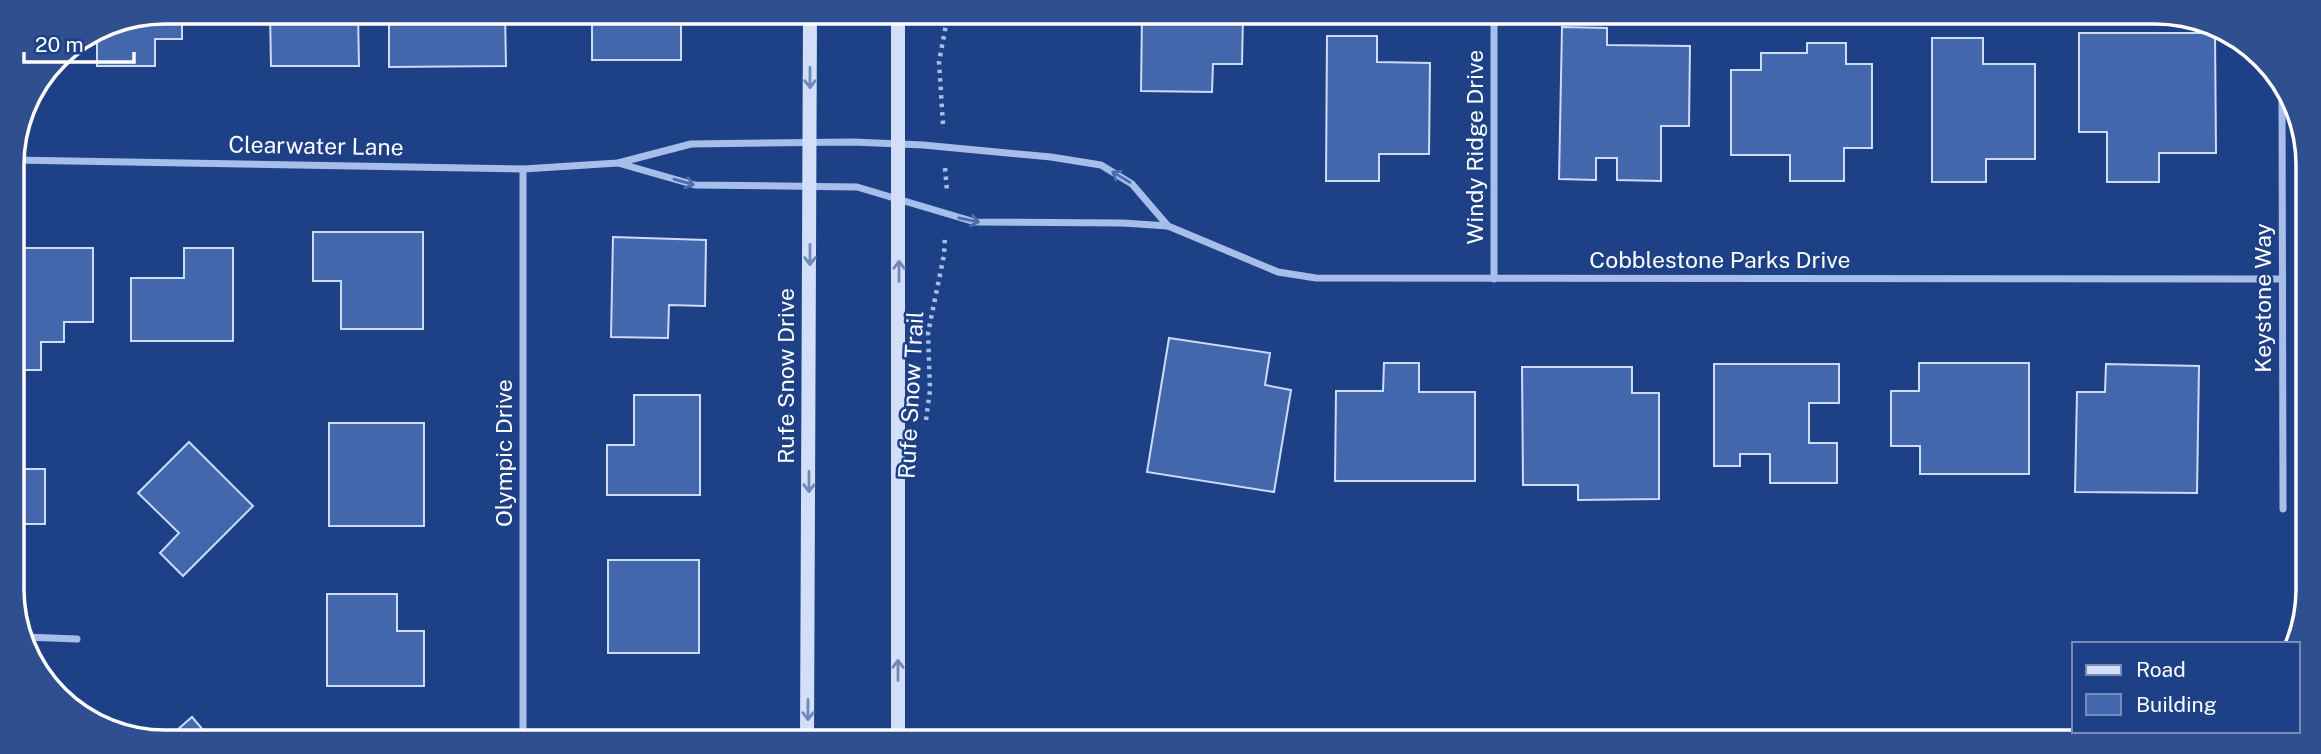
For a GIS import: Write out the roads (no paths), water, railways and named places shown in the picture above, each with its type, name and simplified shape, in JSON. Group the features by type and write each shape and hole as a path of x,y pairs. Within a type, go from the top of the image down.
{"main road":[{"name":"Rufe Snow Drive","path":"807,730 810,24"},
{"path":"898,24 898,730"}],"street":[{"name":"Windy Ridge Drive","path":"1494,24 1494,279"},
{"name":"Keystone Way","path":"2282,103 2283,509"},
{"name":"Clearwater Lane","path":"25,160 523,169 618,163 691,144 853,142"},
{"name":"Cobblestone Parks Drive","path":"853,142 944,147 1051,157 1101,165 1132,184 1168,226"},
{"name":"Clearwater Lane","path":"618,163 695,185 856,187"},
{"name":"Olympic Drive","path":"523,169 523,730"},
{"name":"Cobblestone Parks Drive","path":"856,187 975,222 1168,226 1278,272 1316,278 2282,279"},
{"path":"33,637 77,639"}]}
